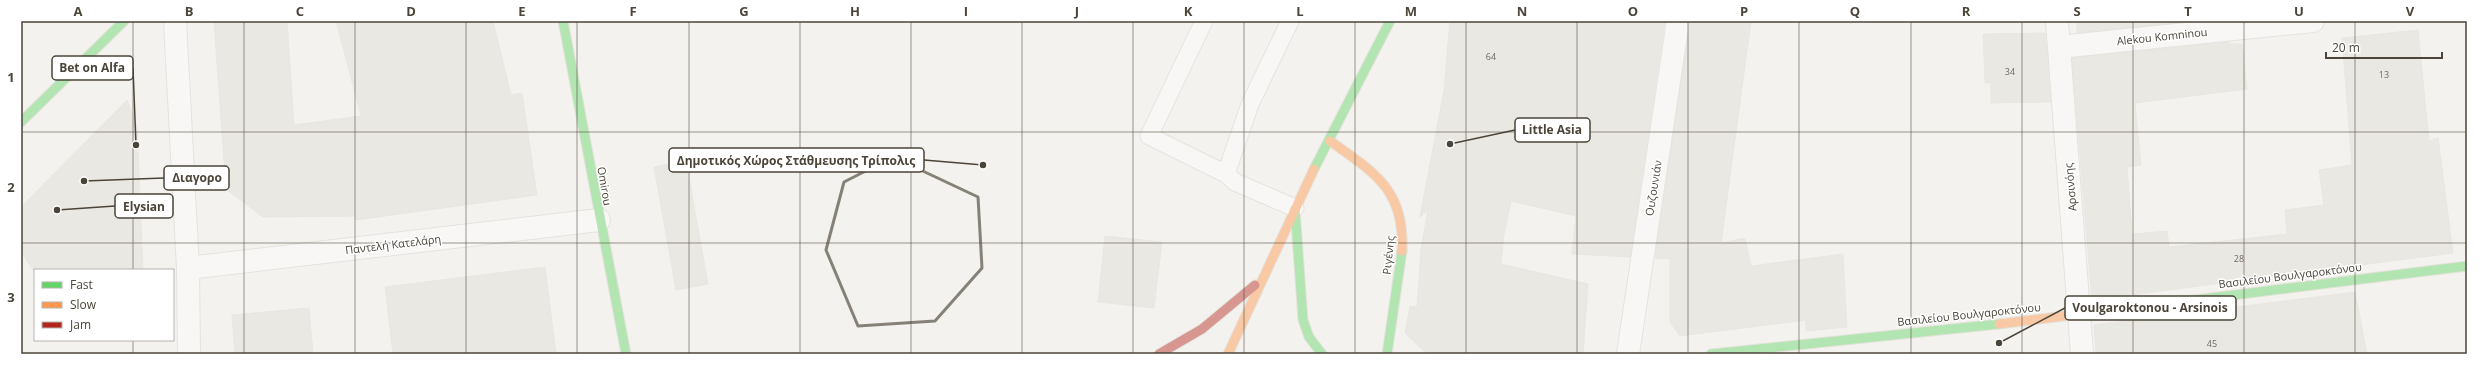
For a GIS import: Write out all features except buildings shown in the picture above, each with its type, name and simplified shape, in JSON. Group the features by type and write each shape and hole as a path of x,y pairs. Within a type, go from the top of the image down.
{"street":[{"path":"21,122 124,21"},
{"path":"175,21 188,268 189,354"},
{"name":"Omirou","path":"563,21 599,220 626,354"},
{"path":"1228,354 1259,282 1295,208 1390,21"},
{"name":"Ουζουνιάν","path":"1628,354 1678,21"},
{"name":"Αρσινόης","path":"2057,21 2082,354"},
{"name":"Alekou Komninou","path":"2059,46 2313,21"},
{"name":"Ριγένης","path":"1330,141 1372,173 1385,187 1392,197 1402,222 1402,241 1388,354"},
{"path":"1295,208 1303,320 1309,337 1322,354"},
{"name":"Παντελή Κατελάρη","path":"188,268 599,220"},
{"name":"Βασιλείου Βουλγαροκτόνου","path":"1711,354 2005,323 2467,266"},
{"path":"1159,354 1202,329 1259,282"}],"lane":[{"path":"1204,21 1149,136 1226,174 1235,182 1295,208"},
{"path":"1226,174 1250,104 1290,21"}],"highlighted area":[{"path":"893,157 978,197 982,268 935,321 858,326 826,250 844,182"}],"traffic: fast":[{"path":"21,122 124,21"},
{"path":"563,21 626,354"},
{"path":"1314,169 1390,21"},
{"path":"1295,209 1303,320 1309,337 1322,354"},
{"path":"1387,354 1402,251"},
{"path":"2162,304 2467,266"},
{"path":"1711,354 1999,324"}],"traffic: slow":[{"path":"1330,141 1361,163 1384,185 1392,198 1398,213 1402,230 1402,251"},
{"path":"1228,354 1314,169"},
{"path":"1999,324 2162,304"}],"traffic: jam":[{"path":"1159,354 1202,329 1255,285"}],"place":[{"name":"Little Asia","path":"1450,144"},
{"name":"Bet on Alfa","path":"136,145"},
{"name":"Δημοτικός Χώρος Στάθμευσης Τρίπολις","path":"983,165"},
{"name":"Διαγορο","path":"84,181"},
{"name":"Elysian","path":"57,210"},
{"name":"Voulgaroktonou - Arsinois","path":"1999,343"}]}
